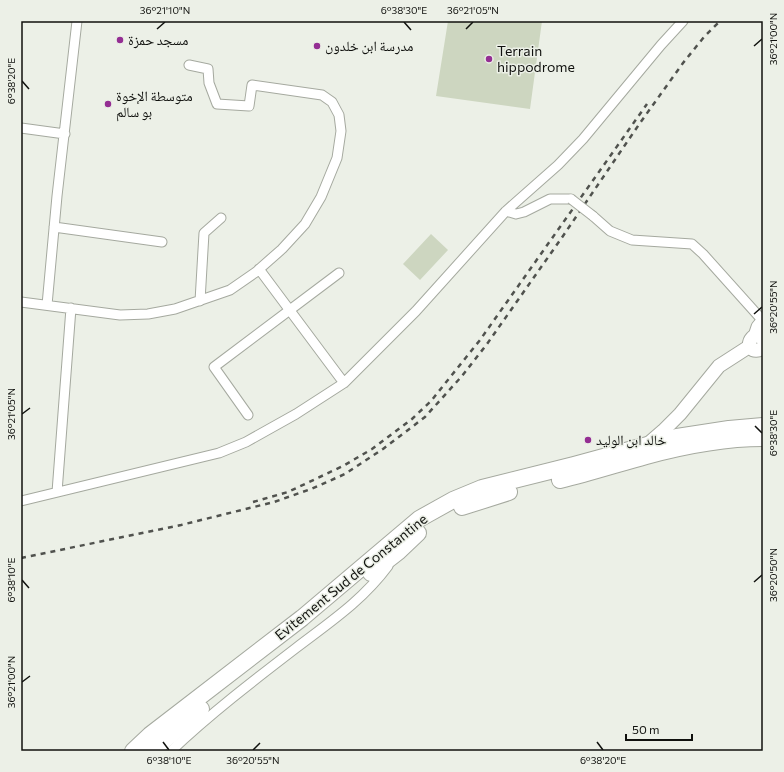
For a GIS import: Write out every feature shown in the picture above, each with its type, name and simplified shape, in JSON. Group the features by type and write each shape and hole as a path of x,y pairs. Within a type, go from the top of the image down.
{"highway":[{"name":"Evitement Sud de Constantine","path":"133,751 150,735 302,618 419,519 434,510 482,488 574,465 648,444 729,429 763,426"},
{"name":"Evitement Sud de Constantine","path":"152,751 246,671 398,552 422,529 436,519 463,507 500,494 590,473 646,456 688,446 750,438 763,438"}],"main road":[{"path":"648,444 664,431 680,414 719,366 760,343 757,329 763,321"}],"street":[{"path":"46,305 64,134 78,21"},
{"path":"21,501 219,453 246,442 296,414 344,383 416,311 506,211 558,165 583,139 661,45 683,21"},
{"path":"21,302 120,314 148,314 175,309 230,290 260,269 282,249 305,224 321,197 337,158 341,131 339,114 332,102 322,95 252,85 249,106 217,104 209,83 208,69 189,65"},
{"path":"21,128 64,134"},
{"path":"506,211 516,214 524,212 550,199 571,199 610,231 632,240 692,244 703,254 763,321"},
{"path":"200,301 204,233 221,218"},
{"path":"54,227 162,242"},
{"path":"260,269 344,383"},
{"path":"248,415 214,367 339,273"},
{"path":"57,492 67,417 71,308"},
{"path":"171,751 229,700 341,615 361,598 379,579 398,552"}],"green space":[{"name":"Terrain hippodrome","path":"448,21 542,21 530,109 436,96"},
{"path":"431,234 448,250 420,280 403,264"}],"railway":[{"path":"21,558 181,525 274,502 311,489 345,474 383,449 425,417 462,376 487,344 683,63 704,37 720,21"},
{"path":"253,502 288,492 343,466 372,449 412,419 431,401 480,340 647,104"}],"place":[{"name":"مسجد حمزة","path":"120,40"},
{"name":"مدرسة ابن خلدون","path":"317,46"},
{"name":"Terrain hippodrome","path":"489,59"},
{"name":"متوسطة الإخوة بو سالم","path":"108,104"},
{"name":"خالد ابن الوليد","path":"588,440"}]}
